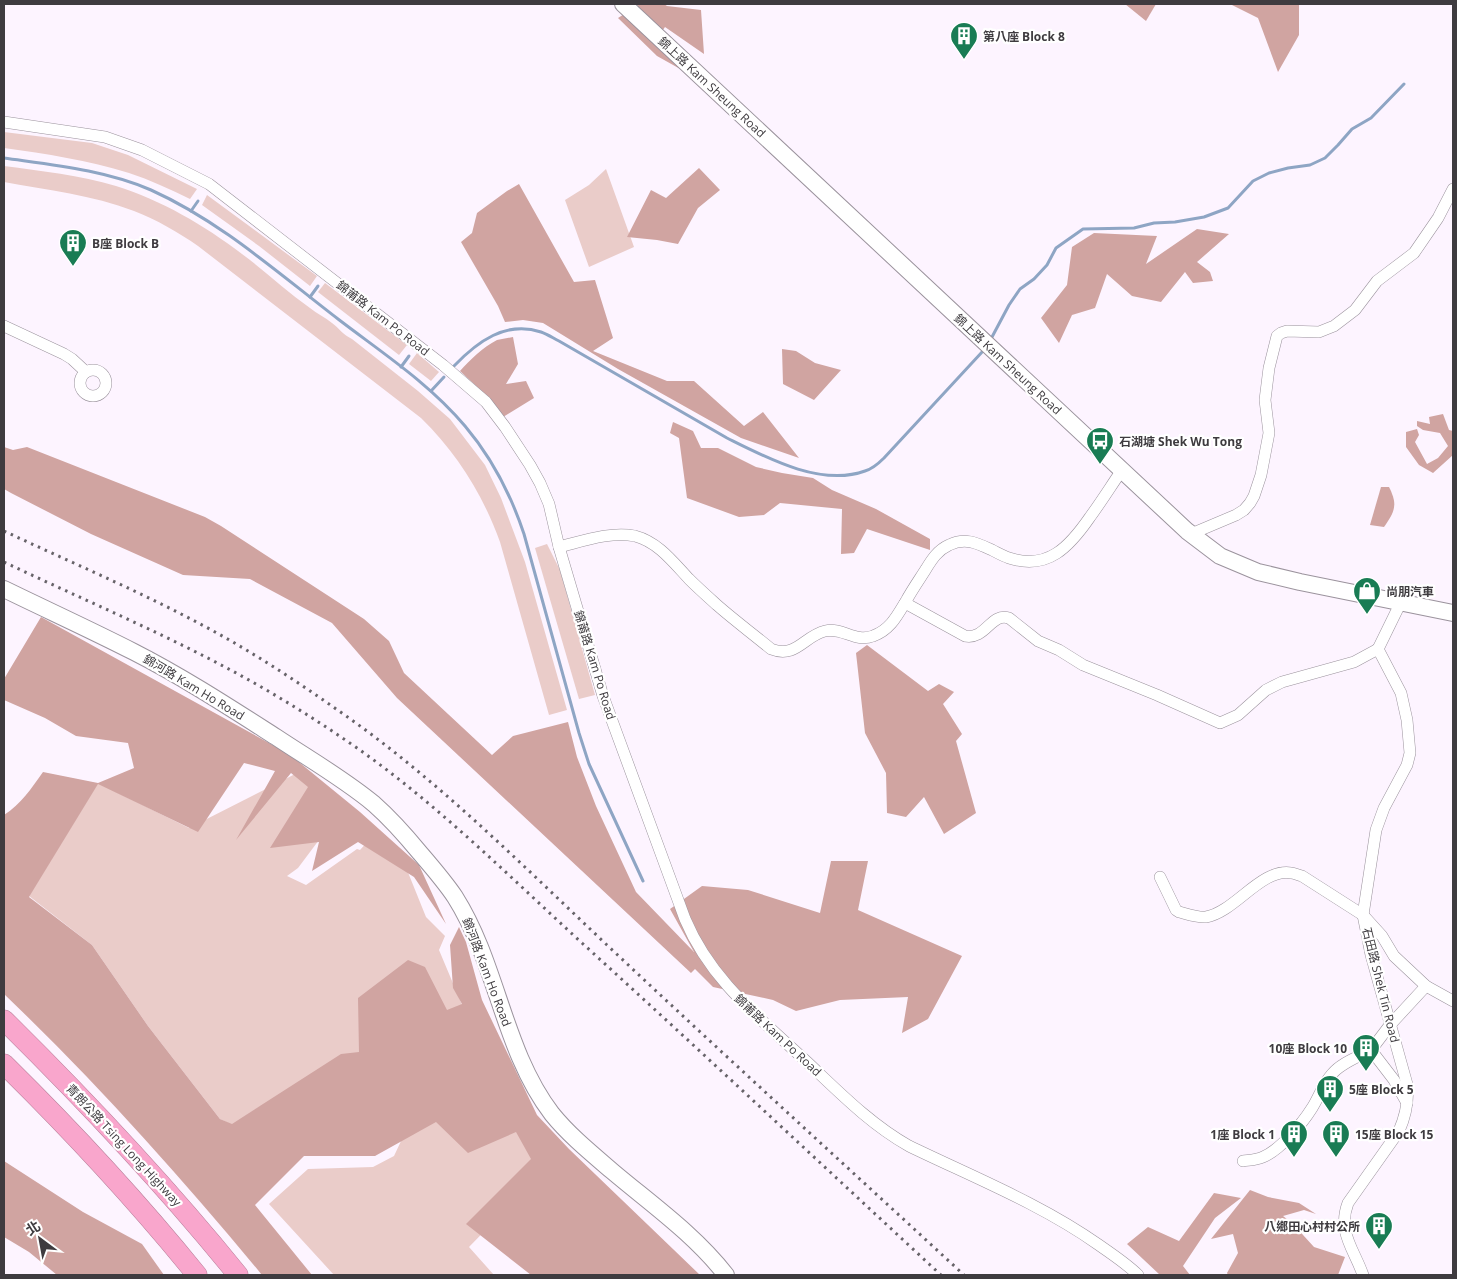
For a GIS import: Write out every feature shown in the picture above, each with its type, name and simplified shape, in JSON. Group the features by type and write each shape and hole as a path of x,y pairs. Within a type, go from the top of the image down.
{"highway":[{"name":"青朗公路 Tsing Long Highway","path":"4,1020 116,1135 174,1199 238,1275"},
{"path":"4,1064 93,1156 197,1275"}],"main road":[{"name":"錦上路 Kam Sheung Road","path":"623,4 1191,534 1220,556 1258,572 1453,612"},
{"name":"錦河路 Kam Ho Road","path":"4,589 135,652 175,674 231,708 361,794 387,816 440,877 463,910 485,958 521,1061 535,1088 552,1113 567,1131 591,1153 688,1234 726,1275"}],"street":[{"name":"錦莆路 Kam Po Road","path":"4,122 105,137 142,150 210,184 443,365 486,402 506,427 530,465 549,504 559,547 603,696 688,926 713,970 736,996 861,1112 882,1128 909,1146 1051,1214 1130,1267 1138,1275"},
{"path":"1191,534 1236,515 1250,503 1254,496 1261,475 1269,433 1265,400 1269,368 1277,336 1281,332 1287,331 1319,332 1334,326 1355,310 1377,280 1414,253 1438,218 1453,189"},
{"path":"4,326 64,354 86,372"},
{"path":"559,547 607,536 641,538 664,552 718,606 771,649 777,651 791,650 825,631 841,631 859,638 874,636 882,632 898,617 935,554 948,545 966,540 973,541 1009,558 1028,561 1046,558 1058,553 1079,533 1122,470"},
{"path":"905,603 970,637 980,634 1000,618 1009,618 1038,641 1059,650 1083,665 1157,694 1220,723 1238,715 1266,690 1282,682 1354,662 1378,649 1401,602"},
{"name":"石田路 Shek Tin Road","path":"1363,1275 1345,1232 1344,1212 1348,1203 1399,1131 1405,1119 1408,1105 1407,1084 1371,956 1364,915 1376,830 1384,808 1407,765 1410,753 1407,720 1401,694 1378,649"},
{"path":"1160,876 1176,910 1205,917 1231,905 1254,886 1270,877 1284,873 1302,876 1364,915 1382,936 1394,956 1426,986 1453,1001"},
{"path":"1244,1160 1262,1158 1276,1150 1311,1109 1332,1074 1343,1065 1371,1050 1390,1025 1426,986"},
{"path":"1371,1050 1394,1080 1408,1105"}],"shaded area":[{"path":"640,4 664,4 701,10 704,54 665,27 655,41 682,70 657,56 618,18"},
{"path":"1125,4 1156,4 1146,21"},
{"path":"1230,4 1299,4 1299,35 1278,72 1258,18"},
{"path":"4,132 92,143 128,155 197,189 190,199 114,168 4,148"},
{"path":"4,166 102,182 149,198 182,214 228,243 292,295 329,321 418,391 450,419 485,465 501,498 525,562 567,710 549,715 500,542 486,508 457,460 421,418 198,246 175,231 159,222 118,205 70,193 4,182"},
{"path":"699,168 720,190 698,208 678,244 627,237 651,190 666,198"},
{"path":"606,169 634,247 589,267 565,200 589,185"},
{"path":"519,184 574,282 595,280 613,338 593,351 667,381 694,381 744,426 763,412 799,458 741,438 618,369 543,323 523,320 505,322 498,306 461,242 472,233 477,213"},
{"path":"207,195 317,276 310,286 202,205"},
{"path":"1197,229 1229,234 1197,262 1210,272 1213,281 1193,283 1185,272 1161,302 1132,296 1107,274 1095,308 1072,315 1059,343 1041,318 1067,285 1072,247 1094,233 1157,236 1146,264"},
{"path":"325,283 407,345 399,355 318,292"},
{"path":"513,337 518,364 506,384 526,381 534,398 503,417 460,371 477,354 492,343 497,340"},
{"path":"782,349 796,351 815,363 841,370 814,400 783,384"},
{"path":"417,353 439,372 431,381 409,364"},
{"path":"1443,414 1449,430 1453,431 1453,455 1433,473 1419,465 1406,447 1406,432 1417,429 1419,435 1415,442 1427,464 1438,458 1448,446 1440,433 1423,430 1417,426 1417,421 1430,424 1429,417"},
{"path":"673,422 693,431 701,448 718,448 756,467 813,478 832,490 876,509 930,539 930,550 867,529 854,553 841,554 842,509 780,503 764,515 739,517 687,498 679,438 670,433"},
{"path":"4,447 13,450 27,447 205,517 221,526 364,619 389,641 404,673 492,755 513,736 568,722 577,757 596,806 636,892 694,952 670,909 702,886 748,890 820,913 831,861 868,861 858,910 962,956 928,1019 902,1033 908,997 840,1000 796,1011 773,1000 713,987 695,969 691,973 397,698 332,623 250,579 183,575 91,534 11,493 4,489"},
{"path":"1381,487 1389,487 1394,499 1393,512 1384,527 1370,525"},
{"path":"547,544 560,570 595,695 579,699 535,548"},
{"path":"41,617 289,754 360,812 419,865 446,924 414,877 358,842 312,871 319,842 270,848 308,787 291,773 236,840 275,771 244,763 198,832 98,784 29,897 92,945 148,1026 220,1119 232,1124 341,1054 359,1052 358,998 408,960 425,967 447,1010 462,1004 453,988 450,945 459,927 466,942 482,1000 537,1115 569,1149 700,1275 531,1275 466,1224 531,1159 516,1132 468,1153 436,1122 375,1156 304,1156 255,1205 312,1275 262,1275 200,1202 105,1096 4,994 4,815 21,801 43,772 98,783 134,768 128,743 76,736 45,718 4,700 4,679"},
{"path":"867,645 928,691 939,684 954,692 943,704 962,734 956,741 976,813 944,834 924,797 906,817 887,813 886,773 865,733 856,653"},
{"path":"301,771 340,812 298,868 287,876 306,885 357,849 360,850 370,839 403,860 426,917 445,936 439,950 468,1019 259,1107 232,1125 220,1119 148,1026 92,945 29,896 98,783 189,828"},
{"path":"452,1033 543,1171 469,1247 494,1275 334,1275 269,1204 308,1169 373,1167 394,1156"},
{"path":"4,1161 83,1212 142,1244 164,1275 57,1275 29,1252 4,1237"},
{"path":"1250,1190 1268,1197 1299,1203 1316,1214 1304,1210 1283,1216 1314,1247 1345,1257 1338,1275 1228,1275 1227,1273 1238,1253 1233,1234 1211,1239"},
{"path":"1214,1193 1241,1198 1215,1218 1183,1266 1190,1275 1160,1275 1127,1244 1148,1227 1179,1241"}],"waterway":[{"path":"992,337 1020,289 1034,279 1047,265 1056,248 1083,229 1134,228 1154,223 1175,222 1204,217 1228,208 1253,181 1269,173 1310,165 1325,158 1352,129 1371,118 1404,84"},
{"path":"4,158 79,169 133,183 151,190 201,217 248,249 404,369 451,410 484,451 507,491 519,519 589,764 643,881"},
{"path":"191,211 198,201"},
{"path":"310,297 318,286"},
{"path":"454,366 472,349 504,331 528,329 541,332 727,438 759,454 794,468 813,473 848,475 868,470 882,460 983,351"},
{"path":"401,367 409,356"},
{"path":"431,391 444,377"}],"railway":[{"path":"4,531 155,601 221,636 289,677 375,737 478,823 696,1028 964,1275"},
{"path":"4,562 225,667 307,715 387,770 445,817 500,867 941,1275"}],"place":[{"name":"第八座 Block 8","path":"964,60"},
{"name":"B座 Block B","path":"73,267"},
{"name":"石湖塘 Shek Wu Tong","path":"1100,465"},
{"name":"尚朋汽車","path":"1367,615"},
{"name":"10座 Block 10","path":"1366,1072"},
{"name":"5座 Block 5","path":"1330,1113"},
{"name":"1座 Block 1","path":"1294,1158"},
{"name":"15座 Block 15","path":"1336,1158"},
{"name":"八鄉田心村村公所","path":"1379,1250"}]}
